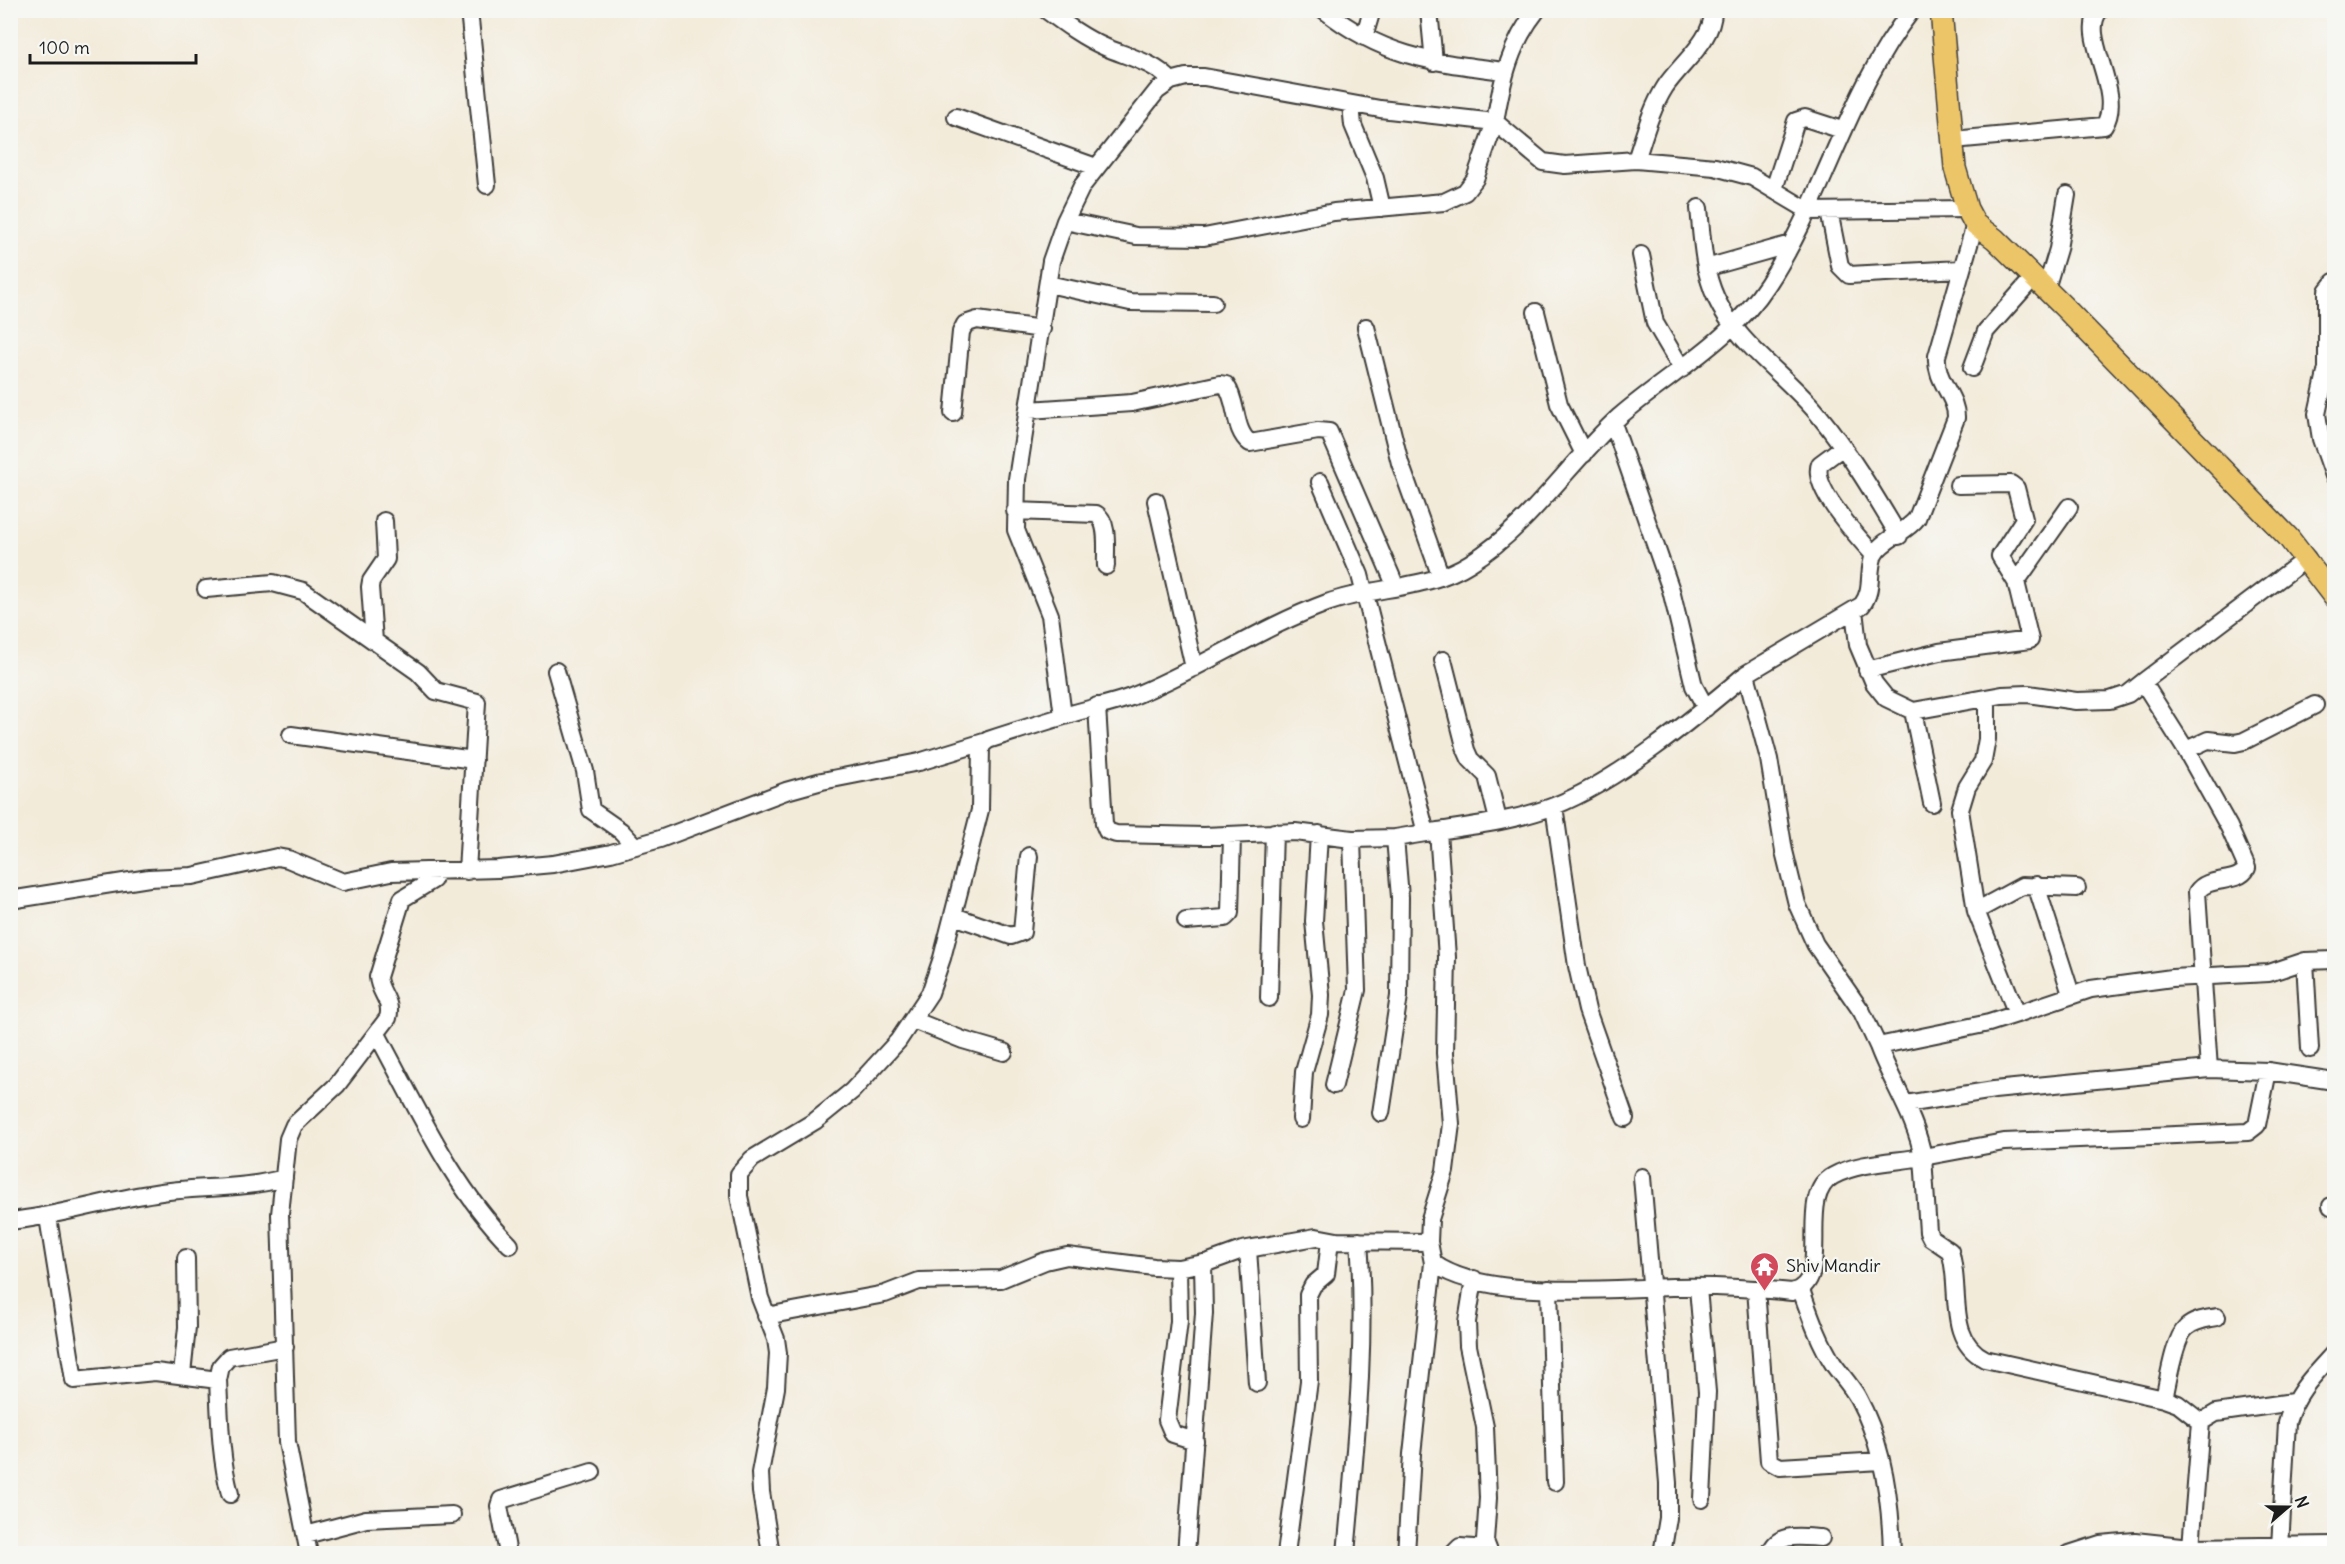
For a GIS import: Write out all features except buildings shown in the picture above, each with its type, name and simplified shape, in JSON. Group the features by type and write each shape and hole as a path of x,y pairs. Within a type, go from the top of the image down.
{"main road":[{"path":"1941,10 1955,168 1971,217 2040,283 2307,558 2334,597"}],"street":[{"path":"469,10 487,185"},
{"path":"1046,10 1104,47 1152,67 1171,81"},
{"path":"1324,10 1385,49 1434,62 1504,71"},
{"path":"1364,36 1372,10"},
{"path":"1429,10 1434,62"},
{"path":"1065,221 1136,236 1204,237 1334,212 1444,202 1465,192 1475,179 1494,122 1504,71 1515,44 1537,10"},
{"path":"1636,160 1665,88 1703,40 1711,27 1713,10"},
{"path":"10,900 149,878 192,876 277,857 288,859 343,882 391,872 467,871 553,864 635,846 786,791 822,781 920,762 1063,716 1129,698 1194,668 1300,613 1365,592 1441,577 1467,565 1498,544 1613,423 1732,326 1768,284 1809,211 1842,130 1880,59 1912,10"},
{"path":"1953,140 2104,126 2108,120 2108,81 2092,31 2096,15 2100,10"},
{"path":"1063,716 1050,615 1022,550 1016,530 1015,511 1017,479 1048,284 1052,261 1065,221 1082,186 1157,91 1171,81 1186,77 1204,78 1351,105 1494,122 1543,162 1565,165 1636,160 1715,167 1752,177 1809,211 1971,217 1936,365 1940,381 1956,411 1956,418 1917,518 1910,528 1880,547 1874,555 1869,596 1854,610 1746,674 1706,708 1620,770 1583,793 1554,806 1498,820 1395,838 1352,839 1320,834 1274,832 1232,836 1127,834 1107,831 1104,824 1097,706"},
{"path":"1351,105 1355,132 1375,178 1382,208"},
{"path":"957,117 1096,168"},
{"path":"1774,189 1796,121 1805,118 1842,130"},
{"path":"1972,368 1986,331 2040,283 2056,257 2067,195"},
{"path":"1700,208 1706,268 1716,297 1732,326 1817,413 1843,447 1899,536"},
{"path":"1829,211 1840,266 1849,275 1960,269"},
{"path":"1706,268 1791,244"},
{"path":"1641,255 1655,323 1682,369"},
{"path":"2334,282 2327,291 2326,368 2317,414 2321,439 2334,476"},
{"path":"1048,284 1130,302 1213,303"},
{"path":"1536,312 1559,404 1584,454"},
{"path":"953,413 961,332 964,324 977,320 1042,329"},
{"path":"1366,327 1400,463 1441,577"},
{"path":"1029,410 1132,403 1220,384 1226,386 1230,391 1241,432 1250,443 1318,431 1329,432 1396,587"},
{"path":"1613,423 1671,590 1694,686 1706,708"},
{"path":"1843,447 1820,464 1820,477 1844,522 1874,555"},
{"path":"1320,482 1352,555 1365,592 1432,832 1447,957 1445,1053 1451,1132 1445,1171 1430,1219 1429,1242 1433,1263 1412,1454 1406,1554"},
{"path":"1867,670 1939,652 2030,640 2016,582 2000,556 2024,519 2016,488 2011,484 1958,485"},
{"path":"1156,501 1194,668"},
{"path":"2016,582 2069,507"},
{"path":"1015,511 1096,514 1101,517 1106,566"},
{"path":"374,641 370,581 386,559 384,521"},
{"path":"1854,610 1858,645 1867,670 1886,698 1913,711 1987,698 2028,694 2093,702 2128,694 2307,558"},
{"path":"206,589 273,583 289,586 318,599 418,672 436,692 470,698 477,702 467,871"},
{"path":"1443,660 1466,750 1470,759 1487,776 1498,820"},
{"path":"556,671 585,771 591,810 621,831 635,846"},
{"path":"1746,674 1769,759 1784,851 1797,904 1815,944 1862,1012 1890,1077 1916,1125 1923,1157 1928,1232 1931,1238 1950,1251 1959,1325 1964,1341 1973,1353 1985,1359 2164,1399 2178,1404 2201,1422"},
{"path":"2143,682 2186,750 2229,827 2247,868 2240,875 2208,883 2198,892 2209,1069"},
{"path":"1987,698 1987,739 1983,761 1967,787 1960,810 1976,911 2017,1014"},
{"path":"2186,750 2208,740 2235,743 2244,741 2315,705"},
{"path":"1913,711 1932,803"},
{"path":"291,735 474,760"},
{"path":"760,1554 771,1553 760,1473 776,1388 778,1353 776,1339 766,1316 739,1196 739,1174 752,1159 815,1121 852,1090 881,1061 913,1020 930,993 954,916 980,810 980,752 984,742"},
{"path":"1554,806 1577,966 1587,1010 1625,1118"},
{"path":"1269,998 1274,832"},
{"path":"1301,1119 1304,1072 1320,1015 1321,995 1314,921 1320,834"},
{"path":"1186,921 1225,918 1230,913 1232,836"},
{"path":"1381,1113 1399,996 1401,897 1395,838"},
{"path":"1334,1085 1357,990 1352,839"},
{"path":"954,916 1011,936 1022,932 1029,856"},
{"path":"309,1554 288,1451 280,1214 288,1139 294,1125 337,1085 377,1034 390,1009 379,986 378,977 398,906 407,895 433,880 436,871"},
{"path":"1976,911 2011,890 2036,885 2077,888"},
{"path":"2036,885 2071,994"},
{"path":"1878,1046 1989,1023 2071,994 2132,982 2269,973 2306,961 2334,960"},
{"path":"2306,961 2310,1049"},
{"path":"913,1020 963,1041 1004,1052"},
{"path":"377,1034 462,1190 482,1217 510,1245"},
{"path":"1905,1104 1994,1090 2209,1069 2268,1071 2334,1081"},
{"path":"1433,1263 1446,1273 1549,1289 1756,1288 1792,1292 1801,1290 1807,1282 1816,1240 1814,1200 1823,1183 1833,1176 1851,1169 2004,1142 2248,1132 2257,1125 2268,1071"},
{"path":"1642,1177 1668,1483 1668,1518 1662,1554"},
{"path":"10,1221 48,1217 135,1196 261,1183 284,1178"},
{"path":"48,1217 74,1380 138,1372 182,1374 218,1380"},
{"path":"766,1316 885,1294 919,1281 1001,1279 1045,1261 1067,1256 1154,1268 1178,1268 1248,1249 1321,1237 1330,1241 1429,1242"},
{"path":"1286,1554 1309,1382 1308,1295 1313,1285 1326,1274 1330,1241"},
{"path":"1346,1554 1364,1301 1359,1241"},
{"path":"1248,1249 1257,1383"},
{"path":"182,1374 187,1327 186,1258"},
{"path":"1186,1554 1204,1313 1203,1263"},
{"path":"1178,1268 1179,1321 1167,1420 1173,1434 1195,1441"},
{"path":"1453,1554 1460,1547 1488,1551 1488,1463 1485,1427 1468,1346 1467,1322 1474,1279"},
{"path":"1698,1288 1707,1392 1701,1499"},
{"path":"1756,1288 1768,1461 1780,1467 1881,1461"},
{"path":"1549,1289 1555,1482"},
{"path":"1801,1290 1816,1330 1833,1364 1862,1407 1871,1427 1881,1461 1889,1507 1892,1554"},
{"path":"2164,1399 2179,1338 2185,1328 2195,1322 2217,1317"},
{"path":"230,1494 220,1444 218,1380 221,1366 229,1357 285,1347"},
{"path":"2280,1547 2284,1445 2293,1402 2304,1385 2334,1353"},
{"path":"2201,1422 2216,1413 2293,1402"},
{"path":"2191,1547 2201,1422"},
{"path":"508,1554 501,1500 592,1472"},
{"path":"306,1535 366,1520 452,1515"},
{"path":"1770,1554 1775,1543 1784,1538 1821,1538"},
{"path":"2069,1554 2100,1545 2135,1541 2191,1547 2334,1545"}],"place":[{"name":"Shiv Mandir","path":"1765,1292"}]}
